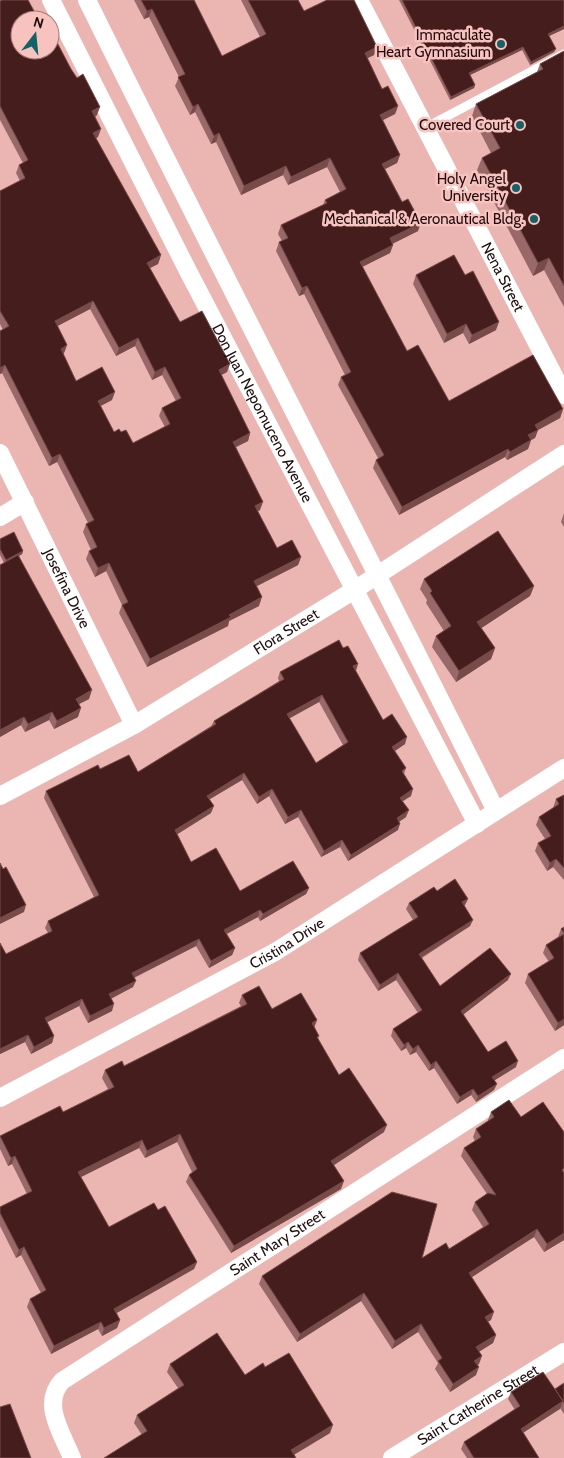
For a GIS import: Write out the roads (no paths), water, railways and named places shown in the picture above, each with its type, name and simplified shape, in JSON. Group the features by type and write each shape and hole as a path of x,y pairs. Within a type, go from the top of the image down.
{"street":[{"name":"Don Juan Nepomuceno Avenue","path":"51,0 188,271 477,824"},
{"name":"Don Juan Nepomuceno Avenue","path":"86,0 214,257 378,574 496,811"},
{"name":"Nena Street","path":"359,0 564,395"},
{"path":"188,271 214,257"},
{"name":"Josefina Drive","path":"0,453 134,725"},
{"name":"Flora Street","path":"0,796 134,725 356,590 564,454"},
{"path":"0,517 25,502"},
{"name":"Cristina Drive","path":"0,1098 275,952 564,768"},
{"name":"Saint Mary Street","path":"72,1458 52,1406 55,1388 62,1381 564,1058"},
{"name":"Saint Catherine Street","path":"392,1458 564,1352"}],"lane":[{"path":"426,128 564,54"}],"place":[{"name":"Immaculate Heart Gymnasium","path":"501,44"},
{"name":"Covered Court","path":"520,125"},
{"name":"Holy Angel University","path":"516,188"},
{"name":"Mechanical & Aeronautical Bldg.","path":"534,219"}]}
